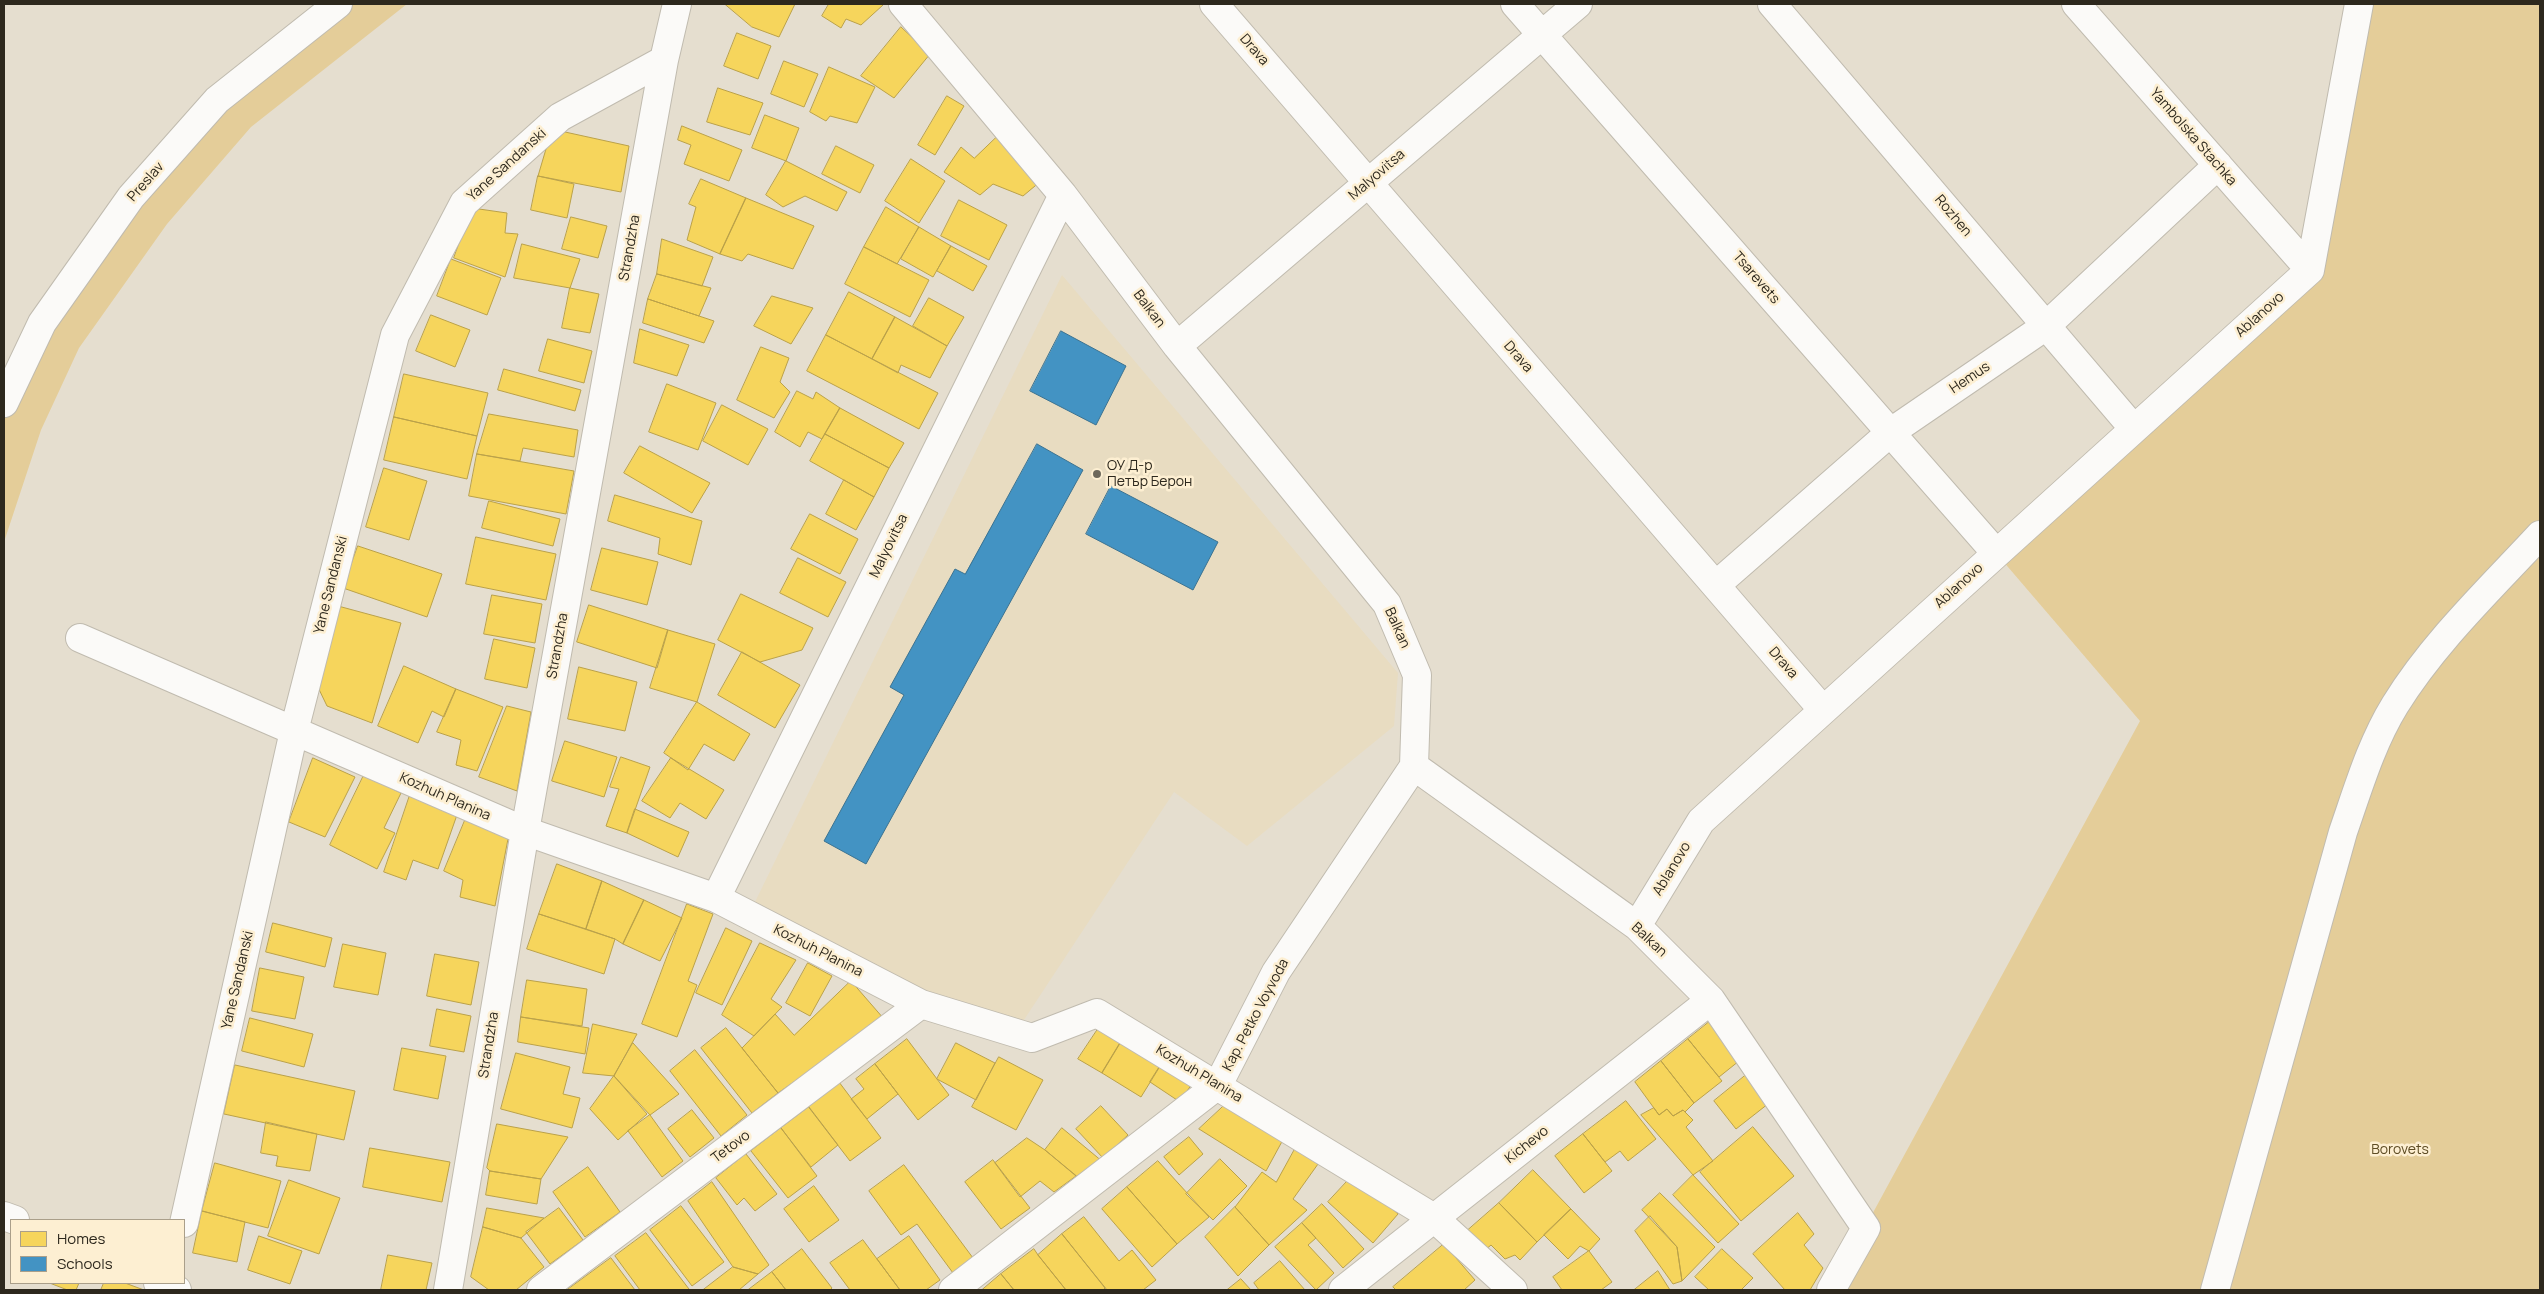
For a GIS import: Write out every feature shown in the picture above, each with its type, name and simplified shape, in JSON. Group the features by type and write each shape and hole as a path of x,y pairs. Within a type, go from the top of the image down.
{"street":[{"name":"Preslav","path":"4,403 42,323 132,197 217,100 338,4"},
{"name":"Strandzha","path":"448,1290 525,831 664,60 677,4"},
{"name":"Balkan","path":"903,4 1063,195 1177,346 1387,604 1417,675 1414,766 1637,926 1711,1000 1866,1228 1831,1290"},
{"name":"Drava","path":"1214,4 1823,710"},
{"name":"Tsarevets","path":"1516,4 1996,553"},
{"name":"Malyovitsa","path":"1177,346 1578,4"},
{"name":"Rozhen","path":"1772,4 2134,429"},
{"name":"Yambolska Stachka","path":"2076,4 2310,270"},
{"path":"2310,270 2359,4"},
{"name":"Yane Sandanski","path":"185,1219 294,731 394,335 464,203 560,117 664,60"},
{"name":"Hemus","path":"1716,586 1891,432 2046,326 2218,165"},
{"name":"Malyovitsa","path":"716,898 1063,195"},
{"name":"Ablanovo","path":"1637,926 1700,821 2310,270"},
{"path":"2215,1290 2343,832 2364,769 2394,706 2433,650 2540,535"},
{"name":"Kozhuh Planina","path":"80,638 525,831 716,898 921,1004 1032,1038 1097,1013 1434,1218 1514,1290"},
{"name":"Kap. Petko Voyvoda","path":"953,1290 1218,1086 1276,972 1414,766"},
{"name":"Kichevo","path":"1343,1290 1711,1000"},
{"name":"Tetovo","path":"541,1290 921,1004"}],"shaded area":[{"name":"ОУ Д-р Петър Берон","path":"1062,275 1398,673 1394,726 1247,846 1174,792 1014,1035 754,904"}],"green space":[{"path":"338,4 407,4 251,127 167,224 79,348 41,430 4,542 4,403 131,197"},
{"name":"Borovets","path":"2359,4 2540,4 2540,1290 1831,1290 2140,721 1996,553 2310,270"}],"building: Homes":[{"path":"725,4 795,4 779,37 752,27"},
{"path":"829,4 883,5 861,25 846,19 841,28 822,16"},
{"path":"901,27 930,54 894,98 861,76"},
{"path":"737,33 771,46 758,79 724,66"},
{"path":"784,61 818,74 804,107 771,94"},
{"path":"829,67 875,87 857,123 830,116 826,121 810,112"},
{"path":"718,88 763,103 750,135 707,122"},
{"path":"947,96 964,106 935,155 918,145"},
{"path":"765,115 799,128 786,161 752,148"},
{"path":"682,126 742,150 729,181 684,164 691,145 678,140"},
{"path":"565,132 629,146 621,192 538,176 546,149"},
{"path":"999,135 1041,181 1023,196 993,184 980,195 944,172 961,147 974,158"},
{"path":"836,146 874,165 860,193 822,174"},
{"path":"911,159 945,181 919,223 885,201"},
{"path":"786,161 847,192 837,211 805,196 783,207 766,195"},
{"path":"538,176 574,184 567,218 531,210"},
{"path":"701,179 746,198 720,254 687,240 696,207 689,204"},
{"path":"746,198 814,226 793,269 748,254 742,261 720,254"},
{"path":"959,200 1007,225 989,260 941,236"},
{"path":"886,207 919,227 897,264 864,247"},
{"path":"472,208 507,213 505,233 518,234 505,277 454,258"},
{"path":"571,217 607,226 598,258 562,249"},
{"path":"919,227 951,246 933,277 901,259"},
{"path":"662,239 713,257 702,286 657,274"},
{"path":"522,244 580,259 570,288 514,278"},
{"path":"951,246 987,266 973,291 937,271"},
{"path":"864,247 929,280 910,317 845,284"},
{"path":"451,259 501,278 487,315 437,296"},
{"path":"657,274 711,288 699,316 648,299"},
{"path":"570,288 599,294 590,333 562,328"},
{"path":"849,292 895,317 872,359 826,335"},
{"path":"772,296 813,308 791,344 754,326"},
{"path":"929,298 964,317 947,346 913,326"},
{"path":"648,299 714,321 704,343 643,323"},
{"path":"431,315 470,330 455,367 416,351"},
{"path":"895,317 947,346 930,378 901,365 898,373 872,359"},
{"path":"640,329 689,345 677,376 634,363"},
{"path":"826,335 938,393 919,429 807,371"},
{"path":"548,339 592,351 584,383 539,371"},
{"path":"761,347 789,358 780,382 790,392 774,418 737,400"},
{"path":"504,369 581,390 575,411 498,390"},
{"path":"404,374 488,393 477,436 394,417"},
{"path":"667,384 716,403 698,450 649,432"},
{"path":"797,391 813,399 816,392 840,408 822,439 808,432 800,447 775,432"},
{"path":"722,405 768,429 748,465 703,441"},
{"path":"840,408 904,443 889,468 825,434"},
{"path":"489,414 578,430 574,457 523,448 520,461 477,454"},
{"path":"394,417 477,436 467,479 384,460"},
{"path":"825,434 889,468 874,497 810,461"},
{"path":"640,446 710,483 692,513 624,473"},
{"path":"477,454 574,471 566,514 469,496"},
{"path":"384,468 427,481 409,540 366,527"},
{"path":"844,480 874,497 856,530 826,514"},
{"path":"615,495 702,521 691,565 658,554 660,538 608,521"},
{"path":"489,501 560,519 553,546 482,528"},
{"path":"810,514 858,539 840,574 791,549"},
{"path":"476,537 556,554 546,600 466,584"},
{"path":"358,546 442,574 427,617 343,588"},
{"path":"602,548 658,562 647,605 591,590"},
{"path":"798,558 846,582 828,617 780,593"},
{"path":"741,594 813,628 802,650 760,662 718,640"},
{"path":"492,595 542,604 535,643 484,634"},
{"path":"589,605 668,630 657,668 577,642"},
{"path":"338,606 401,623 372,723 327,706 315,681"},
{"path":"668,630 715,644 697,702 650,688"},
{"path":"494,639 535,648 527,688 485,679"},
{"path":"742,652 800,685 775,728 718,695"},
{"path":"404,666 456,689 444,717 432,711 418,743 378,726"},
{"path":"579,667 637,682 625,731 568,719"},
{"path":"456,689 503,707 477,771 456,765 461,740 437,732"},
{"path":"697,702 750,734 734,761 704,744 688,770 664,753"},
{"path":"507,706 531,712 517,791 479,777"},
{"path":"565,741 617,757 604,797 552,781"},
{"path":"621,757 650,767 627,833 606,826 619,789 610,787"},
{"path":"313,758 355,777 325,837 289,822"},
{"path":"671,758 724,790 706,819 680,803 670,818 642,801"},
{"path":"364,775 401,793 384,828 395,833 377,869 330,845"},
{"path":"410,795 458,812 438,869 413,860 406,880 384,872"},
{"path":"635,809 689,832 678,857 627,833"},
{"path":"466,818 508,839 495,906 460,897 463,880 444,871"},
{"path":"557,864 602,881 586,929 539,914"},
{"path":"602,881 644,900 623,944 615,939 586,929"},
{"path":"644,900 682,918 660,961 623,944"},
{"path":"687,904 713,914 688,981 697,985 677,1037 642,1024"},
{"path":"539,914 615,939 604,974 527,949"},
{"path":"273,923 332,938 325,967 266,952"},
{"path":"726,928 752,941 722,1005 696,993"},
{"path":"760,943 796,960 771,999 782,1007 754,1036 722,1015"},
{"path":"343,944 386,953 378,995 334,987"},
{"path":"435,954 479,962 471,1005 427,996"},
{"path":"808,963 832,976 810,1016 786,1003"},
{"path":"260,968 304,977 295,1019 252,1011"},
{"path":"527,980 587,989 582,1026 521,1017"},
{"path":"851,981 884,1019 778,1093 742,1048 775,1014 794,1035"},
{"path":"437,1009 471,1016 464,1052 430,1046"},
{"path":"521,1017 589,1028 585,1054 518,1042"},
{"path":"250,1018 313,1034 304,1067 242,1051"},
{"path":"1713,1019 1744,1057 1719,1077 1688,1039"},
{"path":"593,1024 637,1034 614,1076 583,1073"},
{"path":"1100,1026 1122,1040 1102,1073 1078,1059"},
{"path":"726,1028 778,1093 752,1113 701,1048"},
{"path":"907,1039 949,1095 918,1120 875,1064"},
{"path":"1688,1039 1722,1081 1694,1103 1661,1061"},
{"path":"1122,1040 1162,1063 1141,1097 1102,1073"},
{"path":"633,1043 679,1094 650,1115 614,1076"},
{"path":"956,1043 995,1063 976,1100 937,1079"},
{"path":"402,1048 446,1056 438,1099 394,1090"},
{"path":"695,1050 747,1115 721,1136 670,1071"},
{"path":"516,1053 570,1067 563,1094 580,1098 572,1128 501,1109"},
{"path":"999,1057 1043,1080 1016,1130 972,1107"},
{"path":"1661,1061 1694,1103 1685,1112 1683,1110 1673,1116 1667,1109 1659,1115 1635,1082"},
{"path":"1162,1063 1193,1082 1180,1102 1150,1082"},
{"path":"875,1064 898,1094 867,1119 851,1099 864,1089 856,1079"},
{"path":"235,1065 355,1091 344,1140 224,1114"},
{"path":"1751,1071 1773,1100 1736,1129 1714,1101"},
{"path":"614,1076 647,1114 618,1140 590,1109"},
{"path":"839,1082 881,1138 850,1161 807,1105"},
{"path":"1626,1101 1656,1139 1628,1161 1620,1151 1605,1162 1583,1134"},
{"path":"1228,1102 1285,1136 1266,1171 1199,1129"},
{"path":"1101,1106 1128,1135 1103,1158 1076,1129"},
{"path":"809,1107 838,1145 811,1167 781,1128"},
{"path":"1654,1108 1659,1115 1667,1109 1673,1116 1683,1110 1693,1120 1686,1127 1713,1161 1693,1175 1641,1115"},
{"path":"692,1110 714,1138 690,1157 668,1129"},
{"path":"650,1115 683,1161 662,1177 628,1131"},
{"path":"266,1122 317,1134 310,1171 276,1166 278,1156 261,1153"},
{"path":"497,1124 568,1137 541,1179 490,1171 487,1168"},
{"path":"1753,1127 1794,1176 1741,1221 1700,1172"},
{"path":"781,1128 817,1176 788,1198 751,1151"},
{"path":"1062,1128 1103,1162 1085,1183 1045,1150"},
{"path":"1583,1134 1612,1171 1584,1193 1555,1156"},
{"path":"1189,1137 1203,1154 1179,1175 1164,1157"},
{"path":"1027,1138 1045,1150 1076,1176 1054,1192 1040,1181 1020,1197 995,1163"},
{"path":"370,1148 450,1162 442,1202 363,1187"},
{"path":"1295,1149 1318,1164 1293,1199 1307,1210 1269,1245 1235,1207 1262,1172 1276,1182"},
{"path":"746,1154 777,1194 755,1211 744,1198 737,1205 716,1178"},
{"path":"1220,1159 1247,1186 1213,1220 1186,1194"},
{"path":"993,1160 1030,1208 1001,1229 965,1182"},
{"path":"1158,1161 1209,1217 1177,1244 1127,1187"},
{"path":"215,1163 281,1181 268,1228 202,1211"},
{"path":"904,1165 973,1258 953,1273 917,1224 901,1235 869,1191"},
{"path":"588,1167 620,1212 585,1237 553,1192"},
{"path":"1533,1170 1571,1209 1537,1242 1499,1203"},
{"path":"490,1171 541,1179 537,1204 486,1195"},
{"path":"1354,1174 1398,1214 1373,1243 1328,1202"},
{"path":"1693,1175 1739,1224 1718,1243 1673,1195"},
{"path":"289,1180 340,1198 319,1254 268,1236"},
{"path":"712,1182 769,1265 758,1274 733,1267 688,1201"},
{"path":"814,1186 839,1220 809,1242 784,1209"},
{"path":"1127,1187 1177,1244 1152,1267 1102,1209"},
{"path":"1660,1193 1715,1247 1682,1281 1677,1247 1642,1210"},
{"path":"1499,1203 1537,1242 1520,1260 1515,1255 1505,1259 1491,1245 1484,1251 1467,1231"},
{"path":"1322,1204 1364,1249 1343,1268 1302,1223"},
{"path":"681,1206 724,1262 692,1286 650,1230"},
{"path":"1235,1207 1269,1245 1238,1276 1205,1237"},
{"path":"487,1208 544,1218 521,1238 483,1227"},
{"path":"559,1208 583,1240 550,1264 526,1232"},
{"path":"1571,1209 1600,1239 1589,1251 1580,1246 1568,1259 1544,1235"},
{"path":"202,1211 245,1222 237,1262 193,1253"},
{"path":"1798,1213 1814,1234 1804,1245 1823,1268 1810,1290 1785,1290 1753,1254"},
{"path":"1650,1216 1677,1247 1682,1281 1673,1284 1635,1231"},
{"path":"1084,1217 1119,1261 1132,1250 1156,1280 1143,1290 1107,1290 1062,1234"},
{"path":"1302,1223 1316,1238 1308,1245 1334,1273 1316,1290 1275,1247"},
{"path":"483,1227 521,1238 544,1267 516,1290 489,1290 471,1277"},
{"path":"646,1233 688,1290 640,1290 615,1256"},
{"path":"1062,1234 1105,1288 1103,1290 1066,1290 1038,1255"},
{"path":"259,1236 302,1251 290,1284 248,1270"},
{"path":"909,1236 940,1280 926,1290 900,1290 877,1259"},
{"path":"863,1240 900,1290 850,1290 830,1263"},
{"path":"1444,1244 1475,1280 1464,1290 1396,1290 1393,1287"},
{"path":"802,1249 832,1288 830,1290 786,1290 772,1272"},
{"path":"1034,1249 1066,1290 1014,1290 1001,1274"},
{"path":"1722,1249 1753,1278 1741,1290 1709,1290 1695,1277"},
{"path":"1589,1251 1612,1282 1601,1290 1562,1290 1553,1277"},
{"path":"388,1255 432,1263 426,1290 381,1290"},
{"path":"611,1258 635,1290 567,1290"},
{"path":"1280,1261 1305,1290 1259,1290 1254,1283"},
{"path":"733,1267 758,1274 739,1290 703,1290"},
{"path":"1658,1271 1670,1290 1634,1290"},
{"path":"772,1272 786,1290 748,1290"},
{"path":"1001,1274 1014,1290 982,1290"},
{"path":"1241,1279 1251,1290 1227,1290"},
{"path":"53,1284 79,1284 76,1290 68,1290"},
{"path":"104,1284 128,1284 144,1290 101,1290"}],"building: Schools":[{"path":"1061,331 1126,366 1096,425 1030,391"},
{"path":"1037,444 1083,470 866,864 824,841 904,695 890,687 955,569 965,574"},
{"path":"1111,486 1218,542 1193,590 1086,534"}],"place":[{"name":"ОУ Д-р Петър Берон","path":"1097,474"}]}
